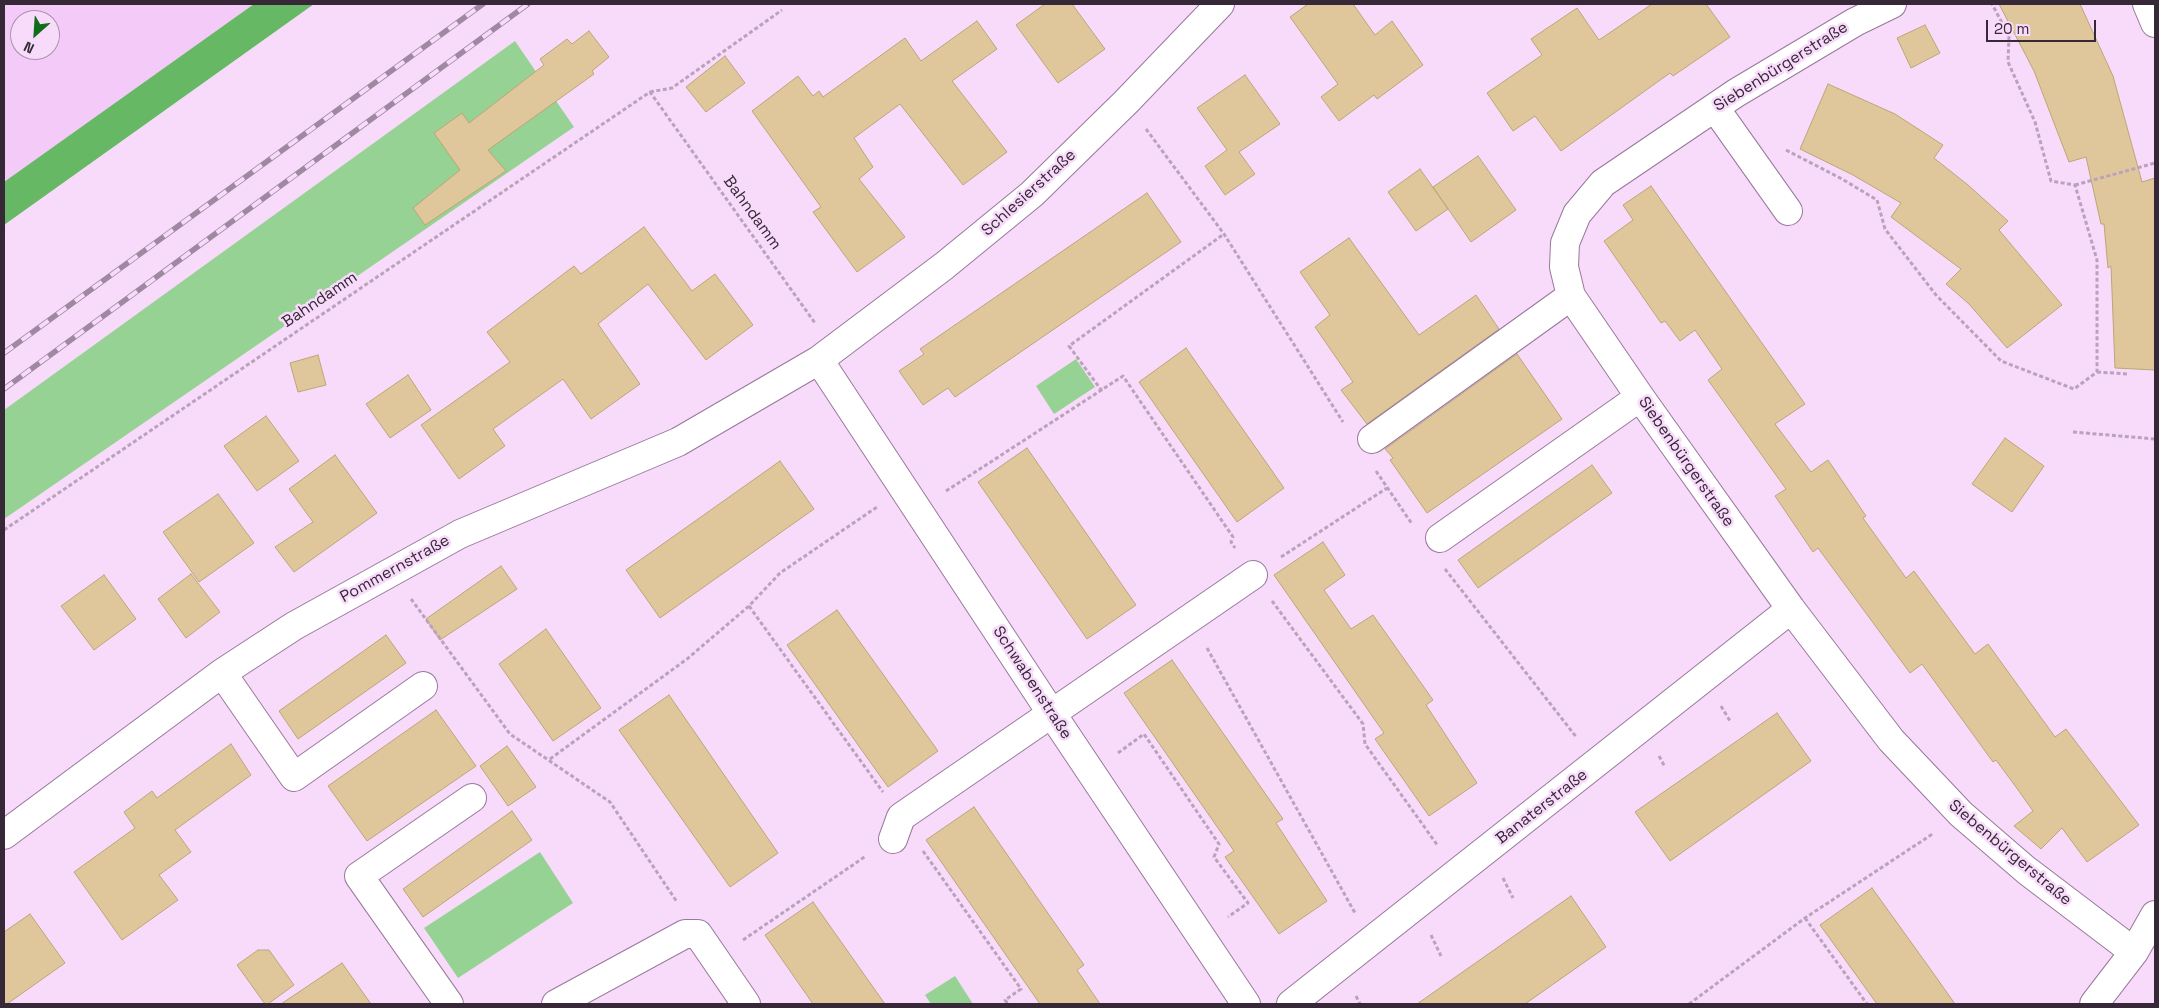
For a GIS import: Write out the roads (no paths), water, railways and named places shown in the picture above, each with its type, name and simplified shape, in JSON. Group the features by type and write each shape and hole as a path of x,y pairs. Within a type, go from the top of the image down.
{"street":[{"name":"Schlesierstraße","path":"827,355 944,266 1032,194 1126,102 1220,4"},
{"name":"Siebenbürgerstraße","path":"1892,4 1854,22 1715,108 1603,182 1576,214 1565,243 1564,267 1571,296 1790,609 1891,740 1961,814 2037,879 2134,952"},
{"path":"2147,4 2155,23"},
{"path":"1715,108 1788,211"},
{"path":"1372,439 1571,296"},
{"name":"Schwabenstraße","path":"827,355 911,499 1246,1004"},
{"name":"Pommernstraße","path":"4,835 222,672 294,626 460,534 678,442 827,355"},
{"path":"1440,538 1640,397"},
{"path":"899,824 1190,618 1251,572"},
{"name":"Banaterstraße","path":"1291,1004 1458,874 1790,609"},
{"path":"222,672 294,777 422,686"},
{"path":"448,1004 359,876 472,798"},
{"path":"2094,1004 2134,952 2155,915"},
{"path":"556,1004 685,934 698,934 746,1004"}],"railway":[{"path":"4,353 483,4"},
{"path":"4,389 528,4"}]}
